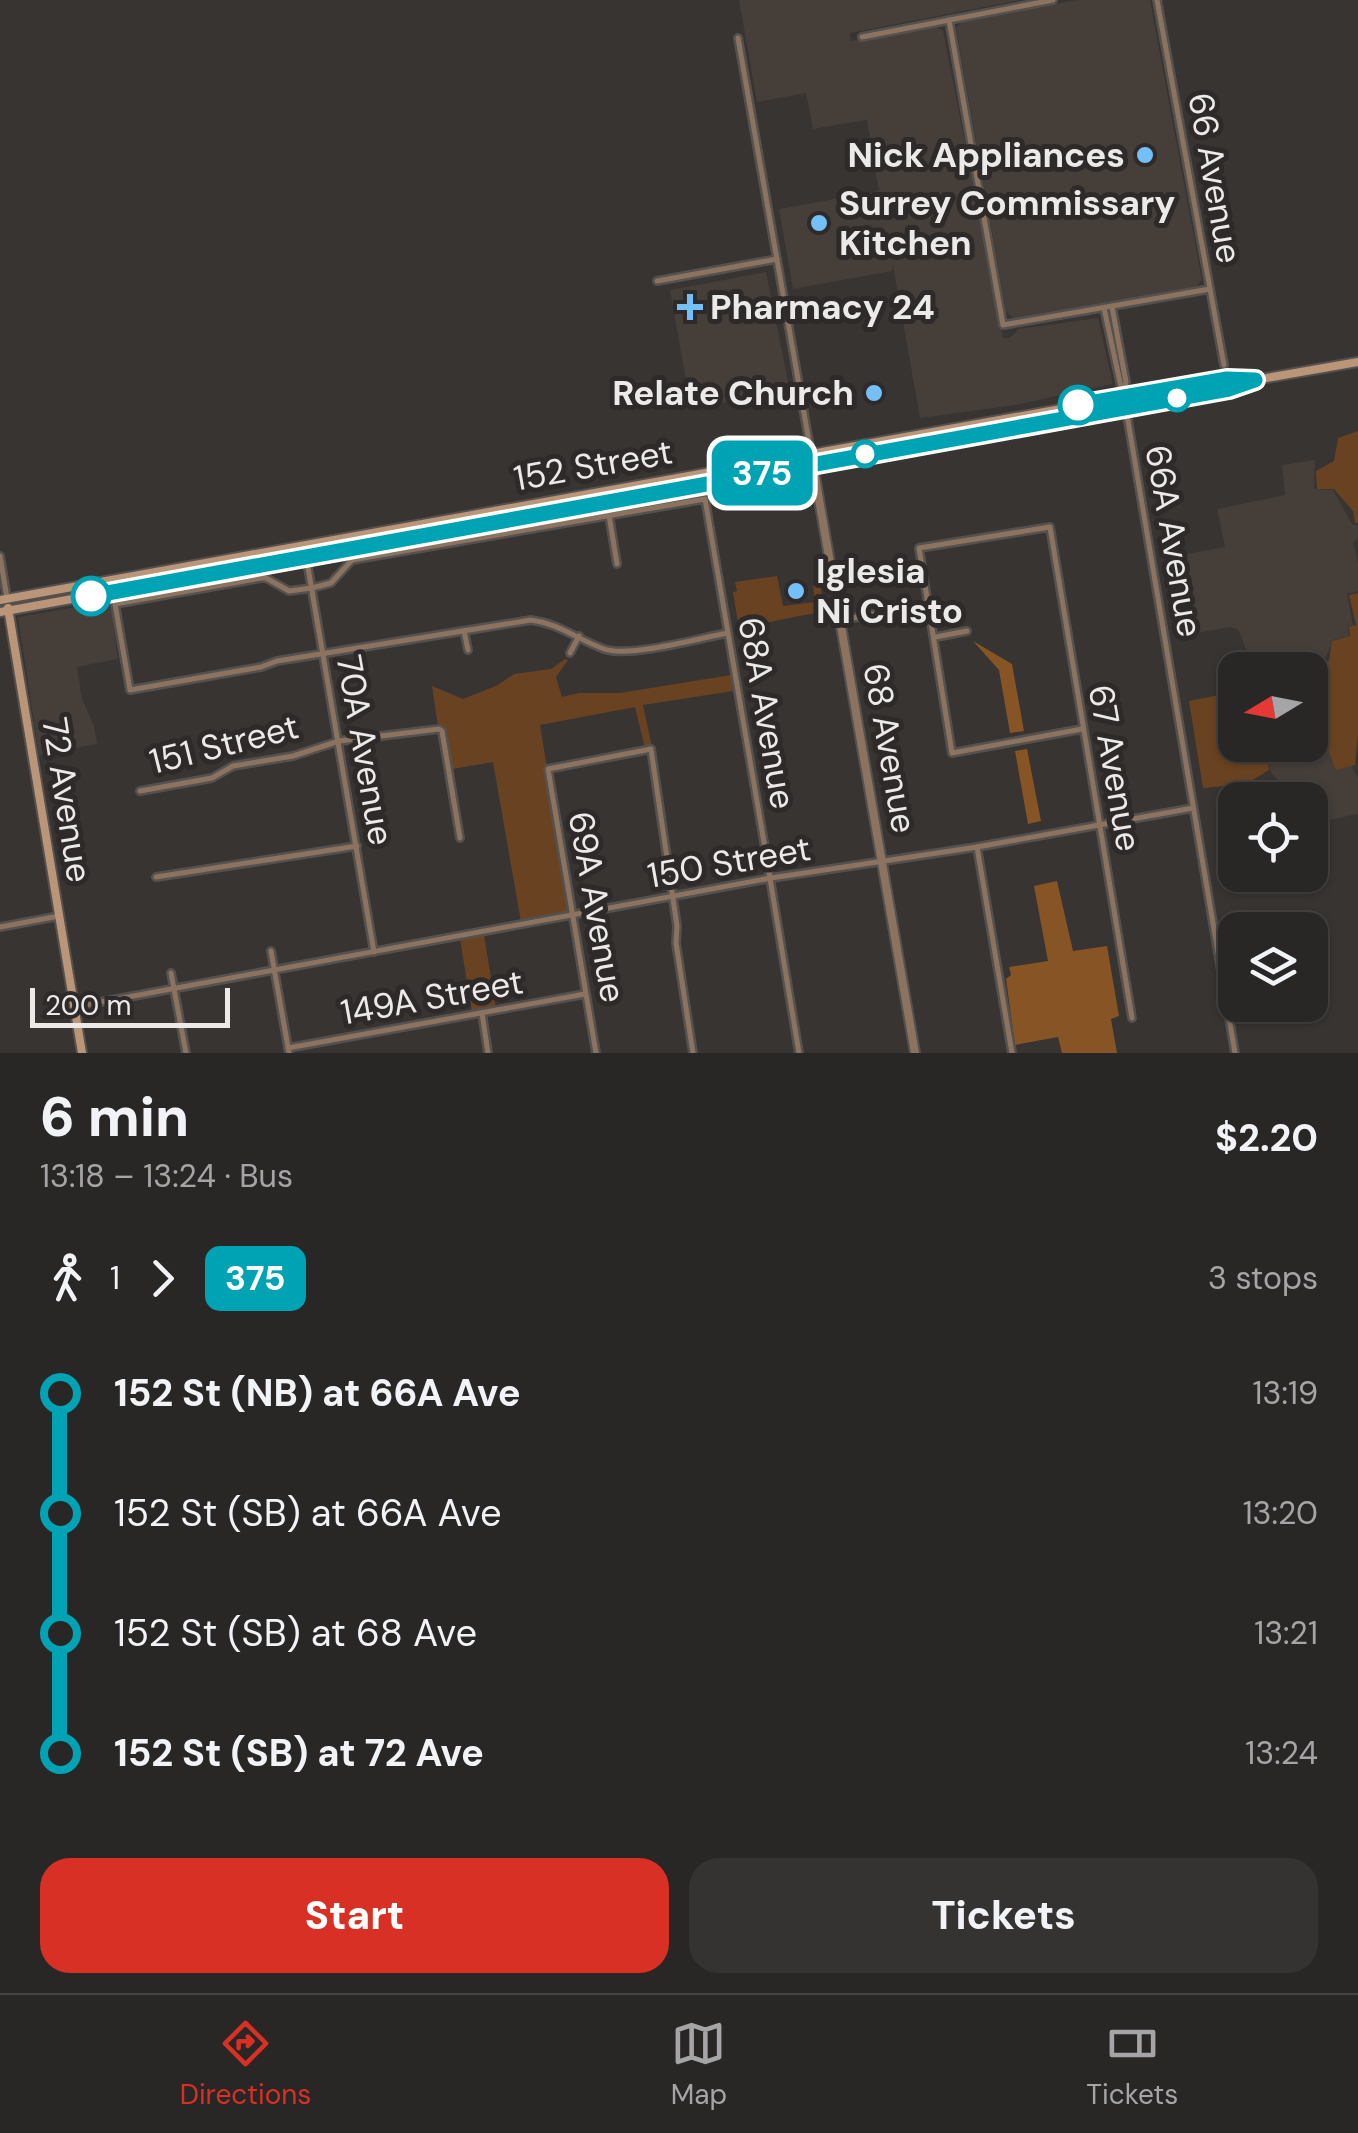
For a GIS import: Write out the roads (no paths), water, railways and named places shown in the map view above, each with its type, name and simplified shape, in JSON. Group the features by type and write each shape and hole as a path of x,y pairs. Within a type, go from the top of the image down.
{"main road":[{"name":"152 Street","path":"4,611 813,463 1227,379 1255,380 1358,362"},
{"name":"152 Street","path":"4,599 1124,399"},
{"path":"306,556 311,550 355,536"},
{"name":"72 Avenue","path":"4,599 82,1053"}],"street":[{"path":"862,36 1054,0"},
{"name":"66 Avenue","path":"1156,0 1224,365"},
{"path":"949,20 1004,325 1210,289"},
{"name":"68 Avenue","path":"738,38 915,1053"},
{"path":"658,282 777,259"},
{"name":"66A Avenue","path":"1108,307 1126,382 1124,399 1235,1053"},
{"name":"68A Avenue","path":"609,514 705,499 799,1053"},
{"path":"617,564 609,514 352,560 331,583 312,588 290,591 266,578 115,604 130,690 323,652 531,620 552,622 605,649 623,652 728,633"},
{"name":"67 Avenue","path":"929,605 919,548 1050,527 1132,1018"},
{"name":"72 Avenue","path":"0,556 4,599"},
{"name":"70A Avenue","path":"306,556 374,953"},
{"path":"840,620 929,605 952,753 1082,729"},
{"path":"464,631 468,650"},
{"path":"936,637 967,631"},
{"path":"570,652 580,636"},
{"name":"151 Street","path":"140,791 212,778 233,766 293,756 338,742 439,729 460,838"},
{"name":"69A Avenue","path":"596,1053 548,769 651,750 672,896"},
{"name":"150 Street","path":"74,1007 771,878 977,847 1194,808"},
{"path":"156,878 356,846"},
{"path":"977,847 1012,1053"},
{"path":"672,896 694,1053"},
{"path":"0,927 59,916"},
{"path":"270,951 288,1051"},
{"path":"171,973 186,1053"},
{"name":"149A Street","path":"288,1051 586,994"},
{"path":"482,1013 488,1053"}],"place":[{"name":"Nick Appliances","path":"1145,155"},
{"name":"Surrey Commissary Kitchen","path":"819,223"},
{"name":"Pharmacy 24","path":"690,307"},
{"name":"Relate Church","path":"874,393"},
{"name":"Iglesia Ni Cristo","path":"796,591"}]}
